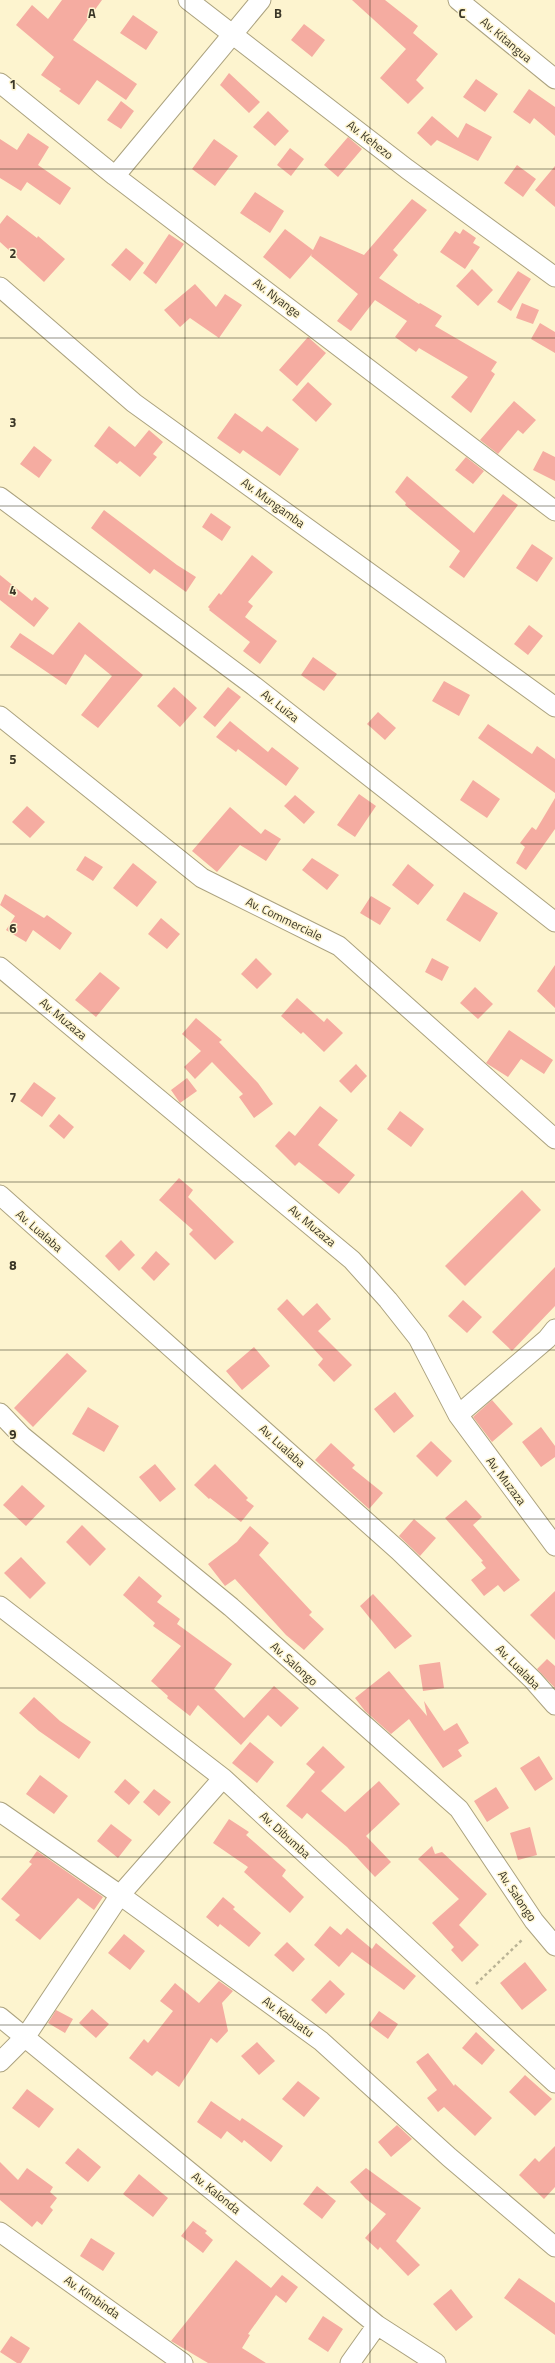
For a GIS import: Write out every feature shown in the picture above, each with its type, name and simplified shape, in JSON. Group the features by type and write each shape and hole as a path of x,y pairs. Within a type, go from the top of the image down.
{"street":[{"name":"Av. Kehezo","path":"188,0 407,169 555,277"},
{"path":"115,176 261,0"},
{"name":"Av. Kitangua","path":"458,0 555,79"},
{"name":"Av. Nyange","path":"0,83 115,176 555,511"},
{"name":"Av. Mungamba","path":"0,287 134,403 555,707"},
{"name":"Av. Luiza","path":"0,497 254,686 555,922"},
{"name":"Av. Commerciale","path":"0,716 202,878 339,946 555,1139"},
{"name":"Av. Muzaza","path":"0,967 352,1260 388,1300 418,1338 458,1415 555,1546"},
{"name":"Av. Lualaba","path":"0,1195 398,1551 533,1680 555,1705"},
{"path":"458,1415 552,1338"},
{"name":"Av. Salongo","path":"0,1413 22,1436 231,1607 459,1809 538,1925 555,1946"},
{"name":"Av. Dibumba","path":"0,1606 223,1778 555,2083"},
{"path":"0,2062 26,2036 120,1895 223,1778"},
{"name":"Av. Kabuatu","path":"0,1812 120,1895 321,2041 449,2157 555,2247"},
{"name":"Av. Kalonda","path":"0,2017 26,2036 377,2326 436,2363"},
{"name":"Av. Kimbinda","path":"0,2232 183,2363"},
{"path":"350,2363 377,2326"}],"path":[{"path":"462,1997 538,1925"}],"building":[{"path":"62,0 102,0 73,40 137,84 126,100 97,80 79,105 59,91 61,89 41,75 54,57 16,25 32,5 48,19"},
{"path":"352,0 385,0 418,26 413,33 438,54 416,80 424,88 408,104 380,78 406,49"},
{"path":"133,15 158,32 146,50 120,33"},
{"path":"304,24 325,40 312,57 291,40"},
{"path":"229,73 260,102 249,113 220,85"},
{"path":"476,79 498,94 485,112 463,97"},
{"path":"529,89 555,107 555,136 534,118 530,124 513,112"},
{"path":"121,101 134,111 121,129 107,120"},
{"path":"268,111 289,131 275,146 253,127"},
{"path":"432,116 458,138 466,123 492,137 478,161 437,140 431,146 417,133"},
{"path":"28,133 49,147 38,165 71,188 60,205 27,182 21,191 0,178 0,139 17,150"},
{"path":"348,137 362,149 338,177 324,165"},
{"path":"214,139 238,156 215,186 192,169"},
{"path":"290,148 304,159 291,176 277,165"},
{"path":"517,165 536,179 523,197 504,183"},
{"path":"555,166 555,207 535,190"},
{"path":"255,192 284,211 270,233 240,213"},
{"path":"412,199 427,210 393,250 398,255 379,278 419,304 420,303 442,316 435,326 497,362 491,371 495,374 471,413 451,397 468,377 419,348 416,352 395,337 407,321 375,300 351,331 337,321 358,294 311,256 312,254 290,279 263,257 285,229 313,250 320,236 364,255"},
{"path":"7,215 37,238 38,236 65,259 44,282 0,242 0,224"},
{"path":"463,229 476,238 473,243 480,247 465,269 440,252 455,231 460,234"},
{"path":"169,234 184,244 156,284 143,273"},
{"path":"126,248 144,263 130,281 111,265"},
{"path":"472,269 493,290 478,306 456,286"},
{"path":"518,271 531,279 511,311 497,302"},
{"path":"195,284 216,307 225,294 242,305 219,338 190,318 180,327 164,310"},
{"path":"522,303 539,310 533,324 516,318"},
{"path":"540,323 555,332 555,353 531,339"},
{"path":"308,337 326,353 297,386 279,370"},
{"path":"308,382 332,404 316,422 292,400"},
{"path":"514,401 536,420 523,434 518,430 498,454 480,440"},
{"path":"235,413 262,432 267,426 299,449 280,476 243,450 240,454 217,438"},
{"path":"109,426 135,447 149,430 163,442 153,454 157,457 140,477 120,461 117,464 94,446"},
{"path":"34,446 52,460 39,478 20,464"},
{"path":"543,451 555,457 555,481 533,470"},
{"path":"466,457 484,471 473,484 455,470"},
{"path":"407,476 474,533 503,494 518,505 464,578 449,567 460,551 405,505 406,503 395,492"},
{"path":"104,510 177,565 196,577 186,592 154,569 150,574 91,528"},
{"path":"211,513 231,527 222,541 202,527"},
{"path":"532,544 553,558 537,582 516,568"},
{"path":"252,555 273,572 248,602 253,606 245,617 277,641 260,664 243,651 250,642 209,610 210,609 208,607 219,593 221,595"},
{"path":"0,575 32,601 35,597 49,608 34,627 0,600"},
{"path":"79,622 143,675 98,728 81,715 112,676 85,654 66,685 10,647 20,633 53,655"},
{"path":"529,625 543,636 528,655 514,644"},
{"path":"313,657 337,674 324,691 301,675"},
{"path":"444,681 470,695 459,716 432,701"},
{"path":"174,687 197,708 180,727 157,706"},
{"path":"228,687 241,697 215,727 203,717"},
{"path":"378,712 396,728 385,740 367,724"},
{"path":"230,721 268,752 272,747 299,768 286,786 238,749 236,752 216,737"},
{"path":"488,724 532,754 537,746 555,759 555,793 478,738"},
{"path":"473,780 500,799 487,818 460,800"},
{"path":"359,794 376,806 355,837 337,825"},
{"path":"295,795 315,812 304,824 284,806"},
{"path":"555,798 555,829 526,870 516,863 525,847 520,843 532,827 536,830"},
{"path":"27,806 45,822 30,838 12,822"},
{"path":"230,807 261,834 265,829 281,839 266,861 240,845 217,872 192,851"},
{"path":"85,856 103,867 93,881 76,870"},
{"path":"312,858 339,875 327,890 302,870"},
{"path":"133,863 157,882 137,907 113,888"},
{"path":"408,864 434,885 418,905 392,885"},
{"path":"464,892 498,913 480,942 446,920"},
{"path":"5,894 44,918 47,915 72,933 60,950 33,930 26,942 6,930 15,916 0,905"},
{"path":"371,896 391,908 380,925 360,913"},
{"path":"161,918 180,934 167,949 148,934"},
{"path":"256,958 272,974 257,989 241,974"},
{"path":"432,958 449,967 442,981 425,972"},
{"path":"555,965 555,1008 537,991"},
{"path":"100,972 120,988 96,1017 75,1000"},
{"path":"475,987 493,1004 478,1019 460,1003"},
{"path":"297,998 324,1022 327,1018 343,1033 324,1052 303,1032 301,1034 281,1016"},
{"path":"196,1018 222,1040 219,1042 258,1083 273,1104 254,1118 239,1097 243,1094 212,1062 195,1079 184,1067 201,1051 182,1034"},
{"path":"509,1030 553,1060 544,1074 521,1059 508,1077 486,1063"},
{"path":"356,1064 367,1076 351,1093 339,1081"},
{"path":"187,1078 197,1091 180,1103 171,1090"},
{"path":"34,1082 56,1098 42,1117 20,1101"},
{"path":"320,1106 338,1120 318,1145 355,1175 339,1194 299,1162 295,1166 275,1146 289,1131 295,1136"},
{"path":"400,1111 424,1129 411,1147 387,1129"},
{"path":"59,1114 74,1127 64,1139 49,1126"},
{"path":"179,1178 193,1190 188,1197 234,1242 215,1260 189,1234 193,1230 159,1200"},
{"path":"522,1190 541,1210 465,1286 445,1266"},
{"path":"121,1240 135,1255 119,1271 105,1256"},
{"path":"156,1251 170,1264 154,1281 141,1268"},
{"path":"555,1267 555,1306 512,1351 492,1332"},
{"path":"287,1299 303,1316 317,1303 331,1319 318,1331 352,1365 334,1382 318,1365 323,1359 277,1309"},
{"path":"463,1300 482,1317 467,1333 448,1316"},
{"path":"254,1347 270,1366 242,1390 226,1371"},
{"path":"67,1353 87,1371 33,1427 14,1408"},
{"path":"395,1392 414,1416 394,1433 374,1409"},
{"path":"492,1400 513,1424 492,1442 473,1417"},
{"path":"88,1407 119,1426 104,1452 72,1434"},
{"path":"541,1427 555,1446 555,1457 541,1467 522,1442"},
{"path":"431,1441 452,1461 437,1477 416,1456"},
{"path":"331,1443 355,1465 352,1468 383,1493 369,1509 315,1460"},
{"path":"155,1464 176,1489 160,1502 139,1477"},
{"path":"215,1464 248,1498 246,1500 254,1506 241,1522 210,1498 209,1499 194,1485"},
{"path":"22,1485 45,1506 26,1526 3,1505"},
{"path":"466,1500 482,1517 473,1525 520,1580 504,1592 498,1585 484,1596 471,1580 486,1568 481,1562 483,1561 445,1518"},
{"path":"414,1519 436,1538 420,1556 399,1536"},
{"path":"82,1525 106,1549 90,1566 66,1542"},
{"path":"250,1526 269,1543 259,1555 312,1612 309,1615 324,1629 304,1650 286,1635 235,1579 225,1586 208,1564 237,1542"},
{"path":"21,1557 46,1583 30,1599 4,1573"},
{"path":"139,1576 162,1596 157,1602 180,1619 177,1624 232,1664 214,1689 244,1718 274,1686 299,1708 281,1727 268,1715 241,1745 198,1705 190,1716 167,1698 168,1696 151,1681 181,1646 153,1626 155,1623 123,1595"},
{"path":"555,1591 555,1640 530,1615"},
{"path":"373,1594 412,1636 395,1649 360,1606"},
{"path":"547,1659 555,1666 555,1688 537,1669"},
{"path":"440,1662 444,1688 423,1691 419,1665"},
{"path":"389,1671 427,1716 424,1701 444,1731 457,1723 469,1743 458,1750 462,1756 443,1768 409,1719 391,1734 365,1711 355,1698"},
{"path":"34,1697 60,1721 91,1742 79,1759 39,1731 19,1713"},
{"path":"250,1742 274,1762 257,1783 232,1763"},
{"path":"323,1746 345,1767 321,1791 345,1812 379,1781 400,1804 366,1836 391,1862 375,1877 347,1847 307,1813 302,1819 286,1806 315,1772 306,1764"},
{"path":"539,1756 553,1779 535,1791 520,1768"},
{"path":"40,1775 68,1796 54,1814 26,1794"},
{"path":"125,1779 140,1792 129,1805 114,1792"},
{"path":"496,1787 509,1808 487,1822 474,1801"},
{"path":"154,1789 171,1802 159,1816 143,1802"},
{"path":"229,1819 249,1832 246,1835 286,1870 282,1876 304,1897 290,1913 244,1872 248,1867 213,1843"},
{"path":"111,1824 132,1840 118,1858 97,1841"},
{"path":"530,1827 537,1855 518,1860 510,1833"},
{"path":"432,1846 435,1854 442,1852 487,1894 459,1925 479,1945 462,1962 451,1950 454,1947 432,1923 459,1899 418,1859"},
{"path":"37,1851 103,1897 94,1910 78,1898 40,1940 15,1920 20,1915 1,1899 32,1864 29,1862"},
{"path":"223,1897 235,1907 233,1909 261,1933 249,1947 220,1924 218,1927 206,1917"},
{"path":"330,1926 341,1935 347,1928 372,1949 376,1943 416,1976 404,1990 352,1952 339,1967 314,1945"},
{"path":"124,1934 145,1951 130,1970 108,1953"},
{"path":"287,1942 305,1959 293,1972 274,1955"},
{"path":"525,1962 547,1990 522,2010 500,1983"},
{"path":"330,1980 345,1994 326,2014 311,2000"},
{"path":"219,1981 233,1991 222,2003 228,2031 217,2043 211,2038 179,2087 157,2071 152,2076 129,2058 144,2039 148,2043 173,2011 160,2001 175,1983 199,2003"},
{"path":"92,2009 109,2024 96,2038 79,2023"},
{"path":"56,2010 73,2019 65,2033 48,2023"},
{"path":"379,2011 398,2024 388,2039 369,2025"},
{"path":"476,2032 495,2050 482,2065 462,2048"},
{"path":"257,2042 275,2061 259,2075 241,2056"},
{"path":"428,2053 454,2086 455,2084 492,2118 475,2136 444,2107 438,2112 427,2098 437,2090 416,2062"},
{"path":"525,2075 552,2099 535,2116 509,2092"},
{"path":"298,2081 320,2098 304,2117 282,2099"},
{"path":"27,2089 54,2109 39,2128 12,2108"},
{"path":"211,2101 240,2121 242,2118 283,2146 271,2162 244,2140 242,2143 227,2131 221,2139 197,2122"},
{"path":"397,2125 412,2139 391,2157 378,2142"},
{"path":"555,2146 555,2187 544,2199 519,2175 535,2158 539,2162"},
{"path":"78,2148 101,2167 88,2182 65,2163"},
{"path":"0,2162 18,2180 27,2168 53,2187 50,2192 57,2198 50,2207 53,2210 42,2225 37,2221 32,2227 0,2200"},
{"path":"366,2168 421,2208 396,2241 420,2265 408,2276 380,2247 378,2250 365,2238 386,2214 366,2199 350,2182"},
{"path":"139,2174 168,2198 153,2217 123,2194"},
{"path":"317,2186 336,2201 322,2219 303,2204"},
{"path":"193,2221 207,2231 205,2233 213,2240 203,2253 181,2236"},
{"path":"91,2238 115,2253 103,2271 80,2256"},
{"path":"236,2260 271,2288 282,2275 298,2287 286,2303 276,2295 248,2334 250,2335 242,2348 266,2363 208,2363 171,2341"},
{"path":"519,2278 555,2303 555,2335 504,2298"},
{"path":"451,2289 473,2317 456,2331 433,2304"},
{"path":"323,2316 343,2329 328,2352 308,2339"},
{"path":"11,2336 30,2348 21,2363 17,2363 0,2352"}]}
